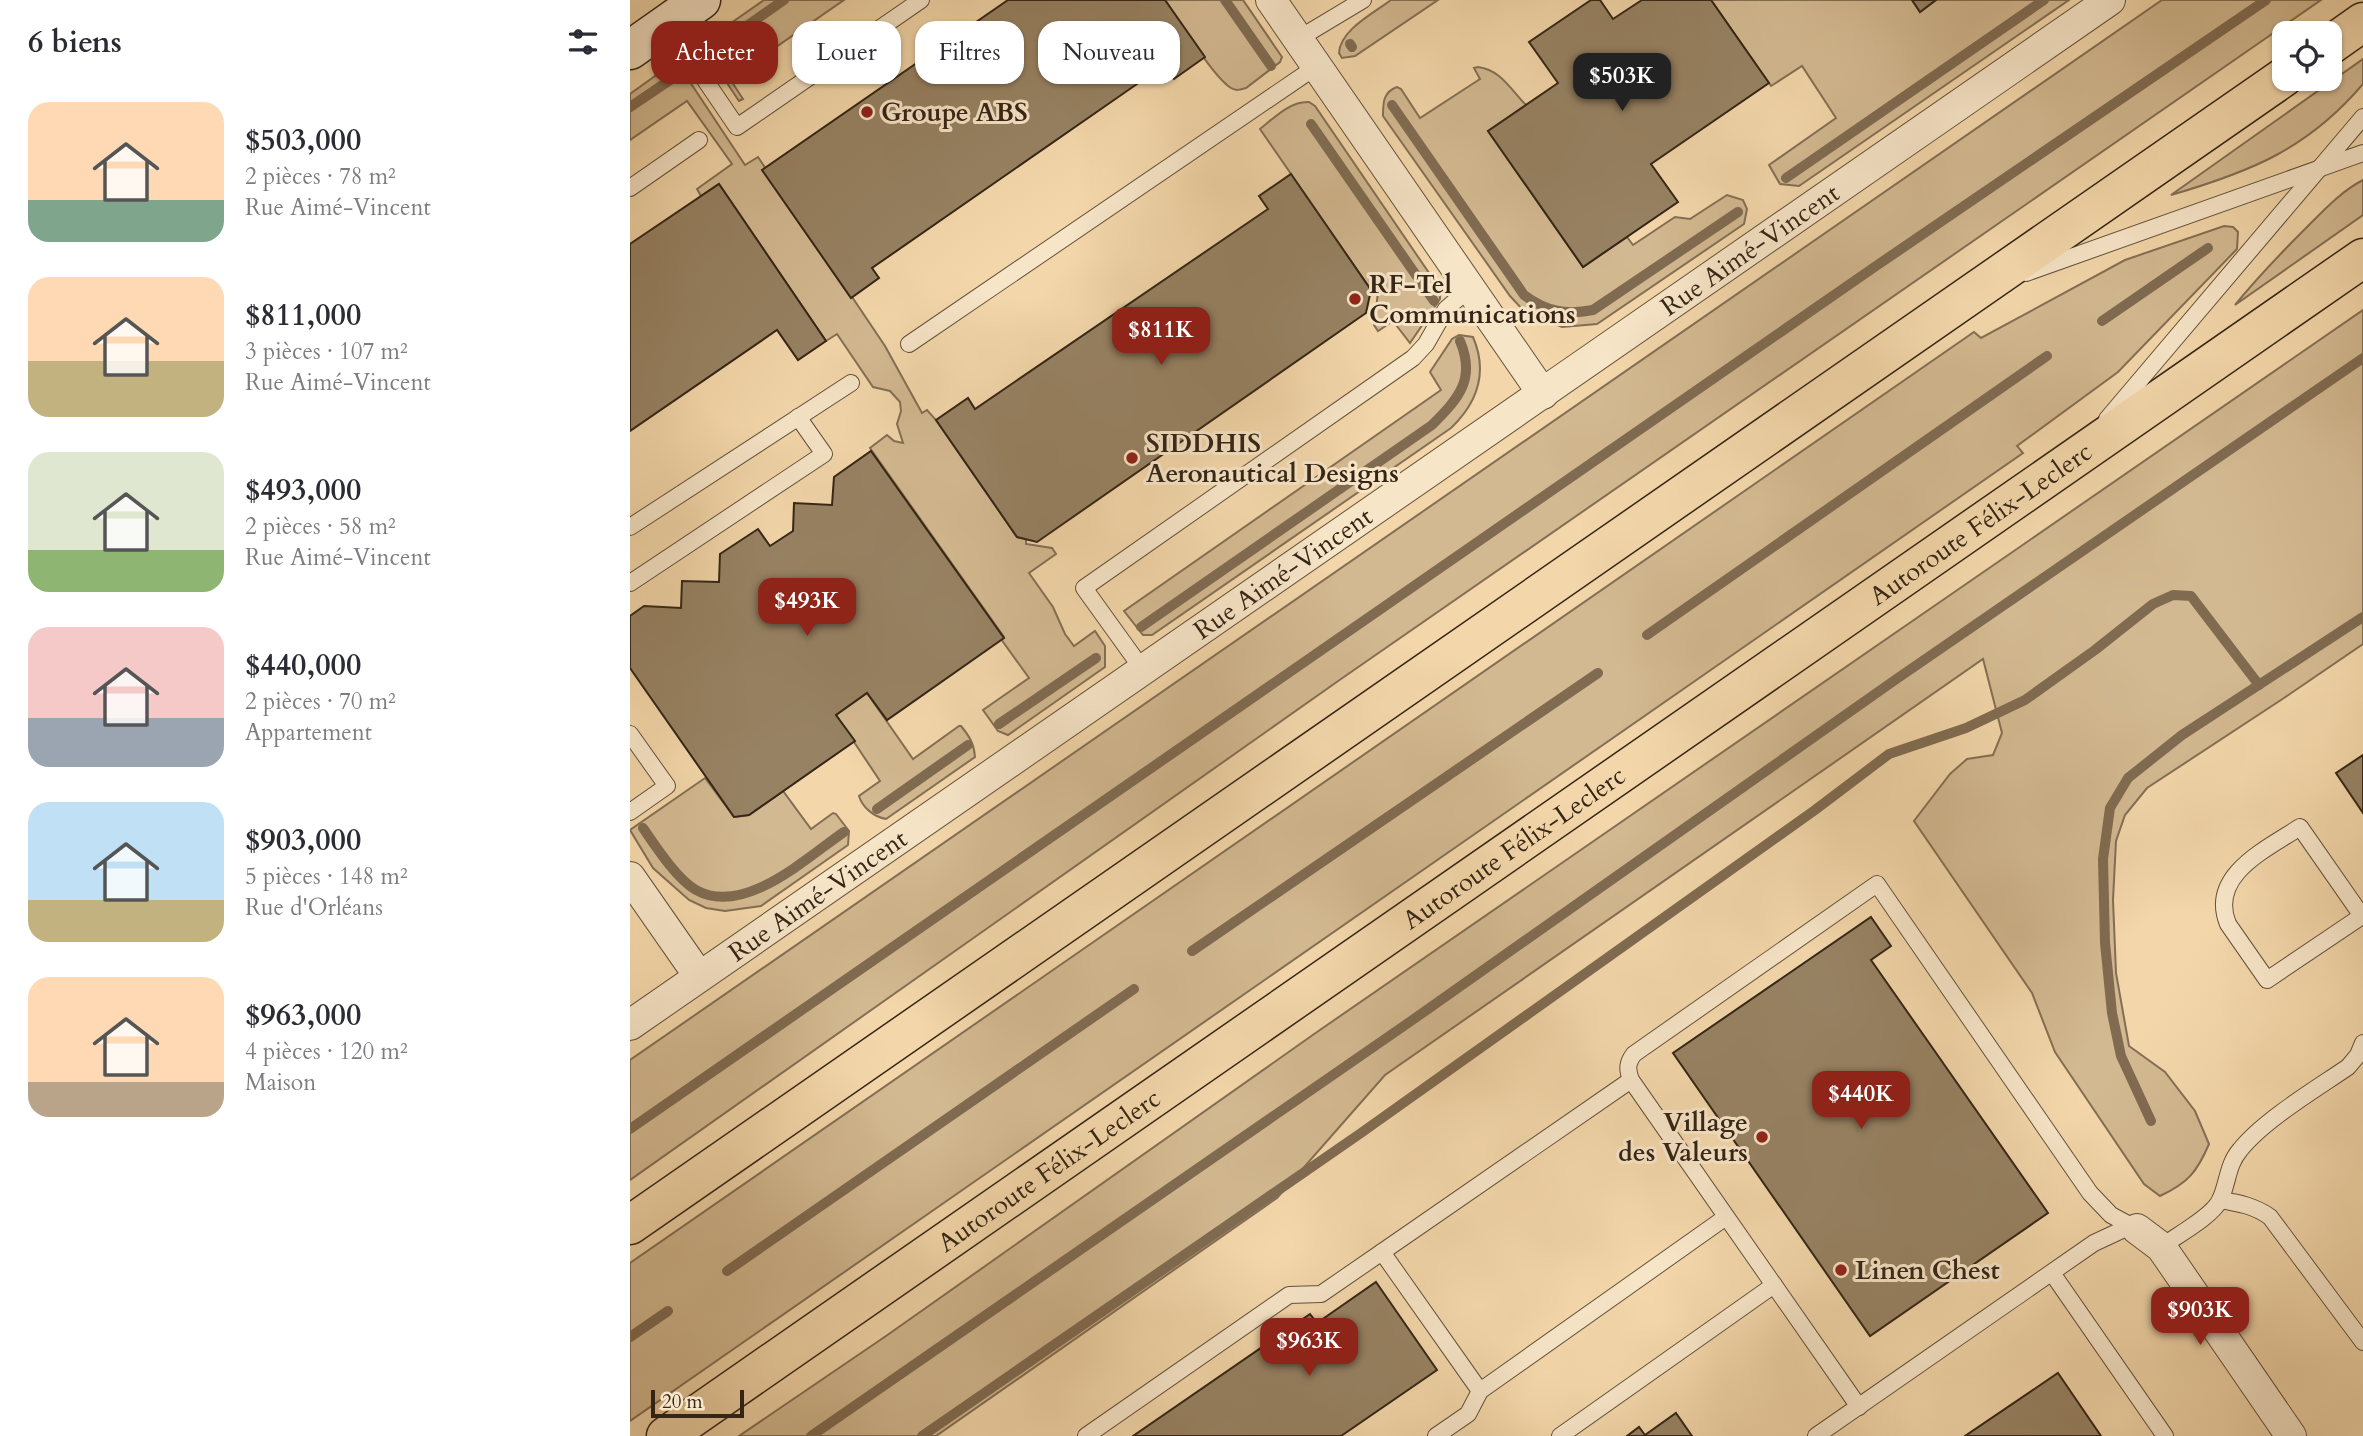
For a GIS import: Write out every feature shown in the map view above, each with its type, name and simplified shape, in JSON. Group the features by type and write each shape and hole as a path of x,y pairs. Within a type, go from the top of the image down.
{"highway":[{"path":"2342,37 2363,22"},
{"path":"630,1225 2272,85"},
{"name":"Autoroute Félix-Leclerc","path":"666,1436 2363,258"}],"street":[{"path":"671,21 701,0"},
{"path":"1271,0 1543,394"},
{"name":"Rue Aimé-Vincent","path":"630,1025 2110,0"},
{"path":"630,50 651,35"},
{"path":"630,877 699,976"},
{"path":"2149,1238 2291,1436"}],"lane":[{"path":"708,84 737,127 920,0"},
{"path":"1298,39 1363,0"},
{"path":"909,344 1317,66"},
{"path":"2074,458 2363,117"},
{"path":"630,188 699,140"},
{"path":"1978,290 2363,153"},
{"path":"1143,670 1084,588 1413,358 1426,344 1446,309 1469,288"},
{"path":"630,527 850,383"},
{"path":"630,583 824,454 798,417"},
{"path":"630,733 667,786 630,812"},
{"path":"2300,827 2363,916 2267,980 2228,924 2224,914 2225,899 2229,883 2242,866 2300,827"},
{"path":"1859,1407 1631,1080 1628,1070 1629,1060 1634,1054 1877,884 2090,1193 2111,1215 2149,1238"},
{"path":"1816,1436 2111,1233 2124,1229 2149,1238 2213,1209 2220,1200 2226,1177 2238,1152 2253,1135 2348,1067 2358,1055 2363,1043"},
{"path":"1086,1436 1289,1295 1321,1294 1631,1080"},
{"path":"2220,1200 2261,1210 2270,1217 2363,1342"},
{"path":"1436,1436 1468,1414 1480,1391 1726,1217"},
{"path":"1382,1252 1480,1391"},
{"path":"2052,1273 2165,1436"},
{"path":"1560,1436 1774,1285"}],"shaded area":[{"path":"764,0 844,0 814,21 792,21 792,36 778,46 778,21 734,21"},
{"path":"1165,0 1243,0 1282,57 1280,62 1246,88 1235,90 1224,82 1206,60"},
{"path":"1391,0 1438,0 1355,56 1342,58 1339,53 1345,37 1359,23"},
{"path":"1711,0 1912,0 1920,12 1936,0 2069,0 1799,186 1780,184 1769,165 1836,118 1802,66 1771,86"},
{"path":"2162,0 2321,0 2291,21 2272,21 2272,34 1341,679 630,1180 630,1060"},
{"path":"2363,59 2363,84 2321,126 2299,142 2252,167 2171,195 2318,91 2342,91 2342,74"},
{"path":"1478,67 1499,76 1526,105 1488,131 1583,267 1627,237 1633,245 1675,217 1690,219 1727,195 1743,200 1747,209 1744,224 1597,324 1562,327 1523,310 1510,296 1383,116 1385,98 1392,89 1401,89 1420,118 1480,79 1474,68"},
{"path":"651,79 651,84 691,84 745,165 758,157 885,346 922,413 927,410 936,420 1017,537 1026,539 1026,544 1052,548 1056,554 1029,573 1053,607 1065,634 1074,646 1095,631 1105,646 1105,667 1008,735 998,731 983,710 1029,678 1001,639 1004,637 870,448 887,435 894,441 903,443 897,424 901,411 900,402 890,391 873,387 837,334 826,341 719,184 701,196 697,189 732,164 687,101 630,140 630,94"},
{"path":"728,84 733,84 743,99 739,101"},
{"path":"1309,102 1315,106 1440,289 1440,299 1410,343 1393,321 1378,331 1374,325 1378,292 1371,290 1260,129 1289,107"},
{"path":"2363,180 2363,215 2235,305 2325,209"},
{"path":"2224,226 2233,227 2238,232 2237,249 2118,372 2017,446 2023,453 630,1421 630,1263 1974,332 1981,338 2125,260"},
{"path":"2363,310 2363,644 2147,788 2125,815 2116,841 2113,900 2116,973 2129,1046 2165,1072 2195,1111 2209,1144 2196,1169 2178,1186 2160,1196 2144,1184 2055,1052 2032,993 1914,821 1950,774 1967,759 1993,755 2002,733 1983,659 1385,1075 1277,1198 936,1436 739,1436 886,1336 1317,1032"},
{"path":"1459,335 1473,337 1480,362 1480,374 1474,397 1451,428 1152,635 1143,635 1124,611 1441,390 1430,372 1452,339"},
{"path":"867,693 913,759 959,726 973,744 975,757 886,819 873,814 859,796 880,781 836,715"},
{"path":"705,778 734,817 749,815 783,791 811,829 833,813 836,814 849,831 848,845 761,906 725,911 706,908 689,900 653,868 630,830"}],"building":[{"path":"1008,0 1165,0 1180,21 1038,21 1038,84 1137,84 872,268 879,278 851,298 762,170 886,84 901,84 901,74 915,64 915,84 1024,84 1024,21 978,21"},
{"path":"1591,0 1600,0 1613,19 1642,0 1711,0 1769,83 1651,164 1678,202 1583,267 1488,131 1558,83 1529,42"},
{"path":"1912,0 1936,0 1920,12"},
{"path":"1180,21 1205,57 1180,75"},
{"path":"1291,174 1371,290 1366,313 1037,542 1017,537 936,420 968,398 975,409 1268,209 1259,196"},
{"path":"719,184 826,341 798,360 777,330 630,431 630,244"},
{"path":"871,451 1004,638 887,720 867,693 836,715 855,741 749,815 734,817 630,668 630,616 644,606 681,608 682,581 719,582 720,554 758,529 770,546 793,531 794,503 832,505 834,477"},
{"path":"2363,755 2363,813 2336,773"},
{"path":"1871,917 1891,946 1871,960 2048,1213 1870,1336 1673,1053"},
{"path":"1376,1282 1437,1370 1341,1436 1133,1436 1310,1314 1317,1323"},
{"path":"2058,1373 2101,1436 1965,1436"},
{"path":"1676,1413 1692,1436 1627,1436 1639,1427 1645,1435"}],"waterway":[{"path":"754,21 784,0"},
{"path":"1225,0 1271,66"},
{"path":"1786,178 2044,0"},
{"path":"630,1129 1876,266 2266,0"},
{"path":"630,107 664,84"},
{"path":"1392,105 1524,295 1549,309 1565,312 1593,310 1738,212"},
{"path":"1311,124 1434,301"},
{"path":"2102,321 2208,248"},
{"path":"1141,627 1432,425 1450,406 1462,387 1466,366 1460,341"},
{"path":"1647,635 2047,356"},
{"path":"811,1436 1411,1021 1895,680 2363,358"},
{"path":"922,1436 1361,1133 1815,810 1889,754 1966,728 2025,700 2153,604 2173,595 2191,596 2259,685"},
{"path":"2151,1121 2121,1056 2112,1013 2105,943 2103,859 2110,808 2128,778 2182,735 2363,617"},
{"path":"999,724 1096,658"},
{"path":"1192,951 1598,673"},
{"path":"877,809 968,745"},
{"path":"643,828 667,862 689,885 715,896 734,896 774,881 844,832"},
{"path":"727,1271 1134,989"},
{"path":"630,1337 668,1311"}],"place":[{"name":"Groupe ABS","path":"867,112"},
{"name":"RF-Tel Communications","path":"1355,299"},
{"name":"SIDDHIS Aeronautical Designs","path":"1132,458"},
{"name":"Village des Valeurs","path":"1762,1137"},
{"name":"Linen Chest","path":"1841,1270"}]}
